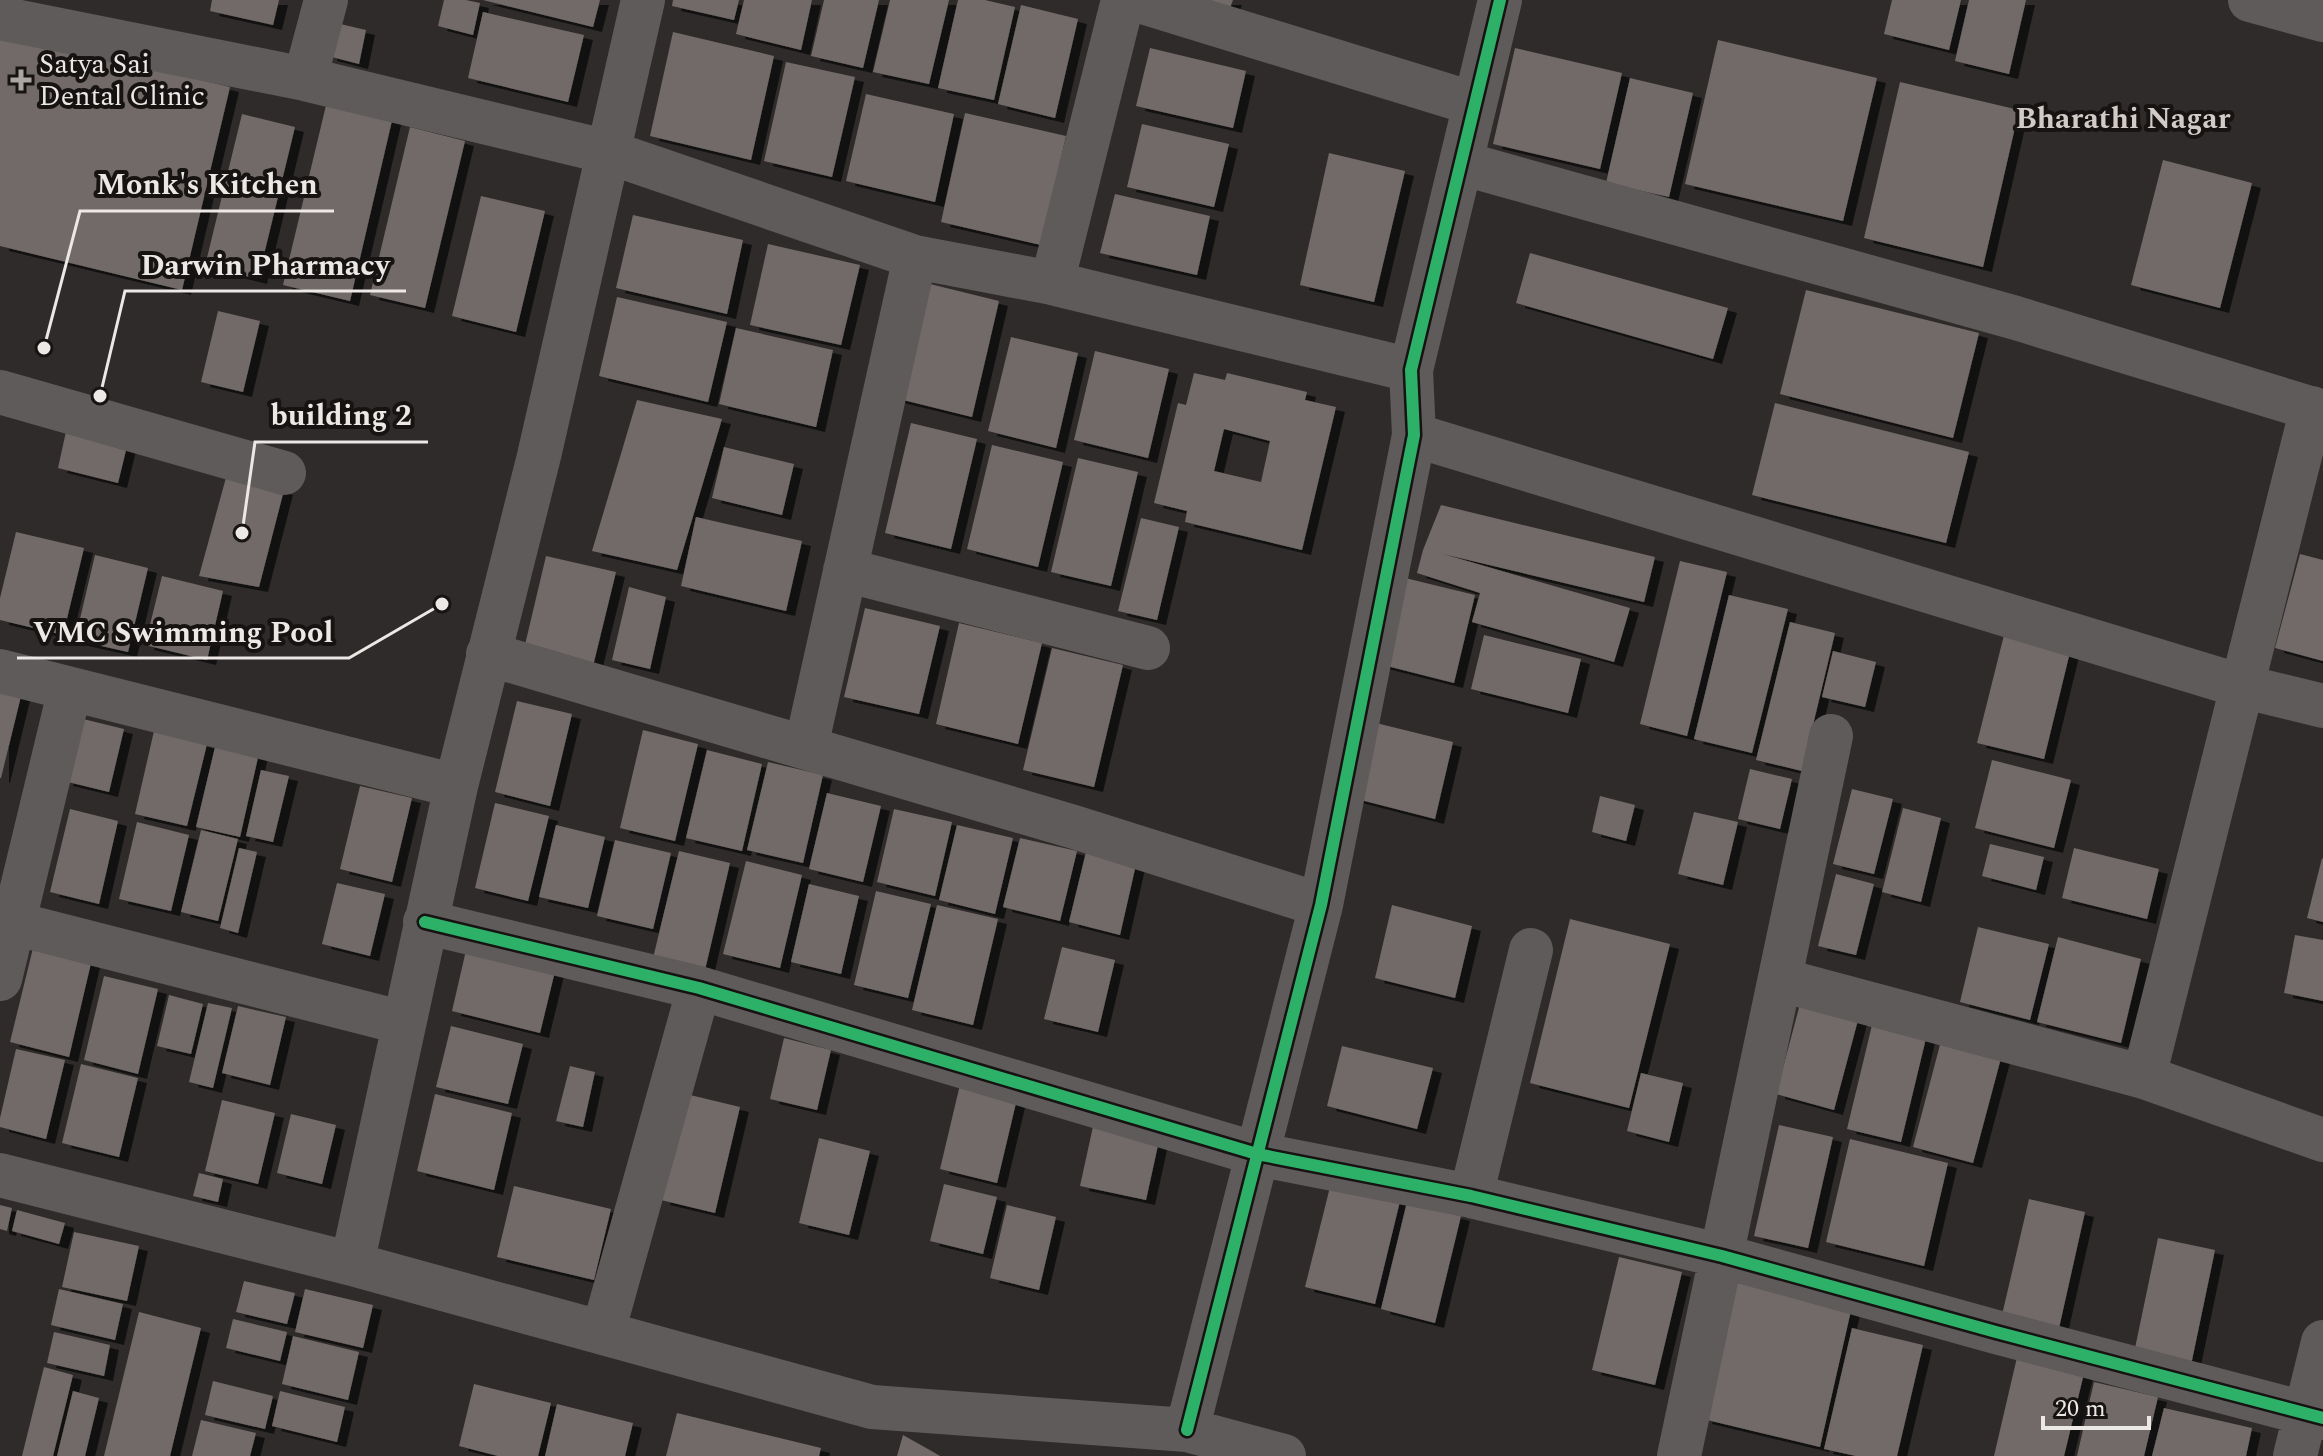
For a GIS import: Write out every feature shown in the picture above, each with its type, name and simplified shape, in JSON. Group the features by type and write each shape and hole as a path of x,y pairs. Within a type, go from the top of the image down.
{"street":[{"path":"305,79 326,0"},
{"path":"352,1264 456,786 539,456 643,0"},
{"path":"1052,283 1123,0"},
{"path":"1136,0 1475,104"},
{"path":"1187,1430 1321,905 1414,435 1411,370 1500,0"},
{"path":"2250,0 2309,11"},
{"path":"0,18 305,79 608,152 915,257 1052,283 1411,370"},
{"path":"1461,163 2016,318 2318,410 2241,686 2144,1077"},
{"path":"806,747 915,257"},
{"path":"0,392 284,473"},
{"path":"1414,435 2241,686 2323,706"},
{"path":"845,570 1148,648"},
{"path":"488,654 1074,827 1321,905"},
{"path":"0,671 456,786"},
{"path":"0,979 70,689"},
{"path":"1679,1456 1831,736"},
{"path":"425,922 699,988 1257,1154 1471,1196 1722,1256 2314,1416"},
{"path":"13,923 404,1023"},
{"path":"1471,1196 1531,950"},
{"path":"1781,980 2144,1077 2323,1140"},
{"path":"603,1332 699,988"},
{"path":"0,1175 352,1264 872,1407 1187,1430 1284,1456"},
{"path":"2295,1456 2314,1416 2323,1342"}],"building":[{"path":"212,0 279,0 273,25 210,11"},
{"path":"444,0 480,3 473,35 438,26"},
{"path":"483,0 600,0 593,27"},
{"path":"673,0 739,0 734,20 672,6"},
{"path":"744,0 812,0 801,50 736,34"},
{"path":"824,0 879,0 863,68 811,56"},
{"path":"890,0 949,0 929,84 873,72"},
{"path":"958,0 985,0 1015,7 994,100 938,88"},
{"path":"1207,0 1233,0 1230,8"},
{"path":"1892,0 1961,0 1949,50 1884,34"},
{"path":"1969,0 2026,0 2009,74 1955,61"},
{"path":"1021,5 1078,19 1055,118 998,104"},
{"path":"483,12 584,35 568,102 468,78"},
{"path":"336,23 366,30 359,64 328,56"},
{"path":"0,31 230,87 182,290 0,246"},
{"path":"673,32 774,56 751,160 650,136"},
{"path":"1718,40 1877,78 1843,221 1685,184"},
{"path":"1150,48 1246,71 1233,128 1136,106"},
{"path":"1515,48 1622,73 1600,169 1493,144"},
{"path":"786,62 855,77 832,177 764,161"},
{"path":"1630,78 1693,93 1669,197 1606,183"},
{"path":"1900,82 2019,110 1983,267 1864,238"},
{"path":"866,94 954,114 935,202 846,181"},
{"path":"328,97 394,112 350,301 283,285"},
{"path":"965,113 1066,136 1041,245 941,222"},
{"path":"242,114 295,127 258,279 205,266"},
{"path":"1142,124 1229,144 1214,207 1127,187"},
{"path":"410,127 465,141 425,308 370,295"},
{"path":"1329,153 1405,171 1374,302 1300,285"},
{"path":"2163,160 2252,183 2220,308 2131,285"},
{"path":"1115,194 1210,216 1197,275 1100,253"},
{"path":"481,196 545,211 516,332 452,316"},
{"path":"633,215 743,240 727,314 616,288"},
{"path":"768,244 860,265 841,345 750,325"},
{"path":"1530,253 1728,308 1713,359 1516,303"},
{"path":"922,282 999,301 972,417 895,398"},
{"path":"1806,290 1979,333 1953,438 1780,394"},
{"path":"617,297 727,322 708,402 599,376"},
{"path":"218,311 260,321 243,392 201,382"},
{"path":"736,328 833,350 816,427 719,404"},
{"path":"1011,337 1078,353 1056,448 988,431"},
{"path":"1095,351 1169,369 1148,458 1074,440"},
{"path":"1194,373 1225,380 1227,373 1307,392 1305,400 1336,407 1302,550 1185,522 1187,511 1154,503 1178,403 1186,405","holes":["1224,429 1270,441 1261,482 1214,471"]},
{"path":"637,400 722,419 677,570 592,551"},
{"path":"1775,403 1969,452 1946,543 1752,495"},
{"path":"911,423 977,439 951,549 885,533"},
{"path":"67,427 128,442 118,483 58,468"},
{"path":"992,445 1063,462 1038,567 967,549"},
{"path":"724,447 794,464 782,515 712,498"},
{"path":"1078,458 1138,472 1111,586 1051,572"},
{"path":"227,474 284,490 259,587 199,576"},
{"path":"1441,505 1655,557 1644,602 1443,554 1630,608 1614,662 1472,622 1480,593 1417,573"},
{"path":"696,517 802,541 786,611 681,586"},
{"path":"1141,518 1179,527 1157,620 1118,611"},
{"path":"16,532 84,548 63,635 0,620 0,598"},
{"path":"2300,554 2323,560 2323,661 2275,648"},
{"path":"95,555 148,568 128,652 75,640"},
{"path":"546,556 616,572 593,666 524,649"},
{"path":"1680,561 1727,572 1687,736 1640,724"},
{"path":"162,576 223,591 207,660 145,645"},
{"path":"1401,577 1475,595 1454,683 1379,664"},
{"path":"629,587 666,597 650,669 612,660"},
{"path":"1729,595 1788,609 1752,753 1694,739"},
{"path":"865,608 940,626 919,714 844,697"},
{"path":"1790,622 1835,633 1802,771 1756,760"},
{"path":"959,623 1042,643 1018,744 936,724"},
{"path":"1484,635 1581,659 1568,713 1471,689"},
{"path":"2004,635 2070,652 2044,759 1977,743"},
{"path":"1052,648 1123,665 1094,787 1023,770"},
{"path":"1833,651 1876,662 1865,707 1822,697"},
{"path":"0,691 21,696 1,778 0,778"},
{"path":"517,701 572,714 550,806 495,792"},
{"path":"79,718 124,729 109,792 64,781"},
{"path":"1372,722 1453,742 1435,819 1353,798"},
{"path":"643,730 698,744 675,841 620,828"},
{"path":"154,731 207,744 187,826 135,814"},
{"path":"216,743 259,753 240,837 196,827"},
{"path":"707,750 762,764 742,851 686,838"},
{"path":"1992,760 2071,780 2054,848 1975,828"},
{"path":"768,762 823,775 803,863 747,850"},
{"path":"1750,769 1792,779 1780,829 1738,819"},
{"path":"261,770 289,776 273,842 246,836"},
{"path":"360,786 412,798 392,882 340,869"},
{"path":"1852,789 1893,799 1874,874 1833,864"},
{"path":"827,793 881,806 863,882 809,869"},
{"path":"1600,796 1635,805 1626,841 1592,832"},
{"path":"495,803 549,816 528,901 475,888"},
{"path":"1903,808 1941,818 1921,902 1882,892"},
{"path":"70,809 118,821 99,904 50,892"},
{"path":"894,809 952,822 935,896 877,882"},
{"path":"1694,812 1738,822 1723,885 1678,874"},
{"path":"137,822 189,835 171,911 119,899"},
{"path":"556,825 605,837 588,908 539,897"},
{"path":"957,825 1013,838 995,914 939,900"},
{"path":"201,830 238,839 218,921 181,912"},
{"path":"1020,838 1077,851 1060,921 1003,907"},
{"path":"615,840 671,853 653,929 597,916"},
{"path":"1990,844 2044,857 2036,890 1982,876"},
{"path":"239,848 257,852 238,933 220,928"},
{"path":"1087,848 1137,860 1120,935 1069,922"},
{"path":"2074,848 2159,869 2147,919 2062,898"},
{"path":"679,851 730,863 705,970 653,958"},
{"path":"2323,859 2323,922 2307,918"},
{"path":"746,861 802,875 780,968 723,954"},
{"path":"1836,874 1874,884 1856,955 1818,946"},
{"path":"337,883 385,894 370,956 322,944"},
{"path":"809,884 859,896 841,974 791,962"},
{"path":"876,891 931,904 908,998 854,985"},
{"path":"937,905 998,919 973,1025 912,1010"},
{"path":"1392,905 1472,926 1455,998 1375,978"},
{"path":"1570,919 1670,944 1629,1108 1530,1083"},
{"path":"1978,927 2049,944 2030,1020 1960,1002"},
{"path":"2295,935 2323,940 2323,1001 2284,993"},
{"path":"2058,937 2141,959 2121,1043 2037,1022"},
{"path":"467,946 556,967 540,1033 452,1011"},
{"path":"1062,947 1115,960 1098,1032 1044,1019"},
{"path":"33,948 91,963 69,1057 10,1042"},
{"path":"104,976 158,989 138,1074 84,1060"},
{"path":"169,995 203,1004 191,1054 157,1046"},
{"path":"208,1003 232,1008 213,1088 189,1082"},
{"path":"1800,1004 1858,1020 1834,1110 1776,1094"},
{"path":"238,1006 286,1017 270,1085 222,1073"},
{"path":"1873,1021 1927,1034 1901,1142 1847,1129"},
{"path":"451,1026 523,1044 508,1104 436,1087"},
{"path":"784,1038 831,1050 817,1110 770,1099"},
{"path":"1941,1041 2001,1058 1973,1163 1913,1147"},
{"path":"1342,1046 1433,1068 1417,1129 1327,1106"},
{"path":"16,1049 65,1060 46,1139 0,1127"},
{"path":"81,1064 138,1078 119,1157 62,1143"},
{"path":"570,1066 595,1072 583,1127 556,1121"},
{"path":"963,1072 1020,1086 997,1183 940,1169"},
{"path":"1641,1073 1683,1083 1669,1142 1627,1131"},
{"path":"435,1094 512,1113 494,1190 417,1171"},
{"path":"686,1094 740,1107 715,1213 661,1200"},
{"path":"222,1100 275,1113 258,1184 205,1171"},
{"path":"291,1114 336,1125 322,1184 277,1173"},
{"path":"1094,1122 1160,1136 1146,1200 1080,1186"},
{"path":"1779,1125 1833,1137 1808,1248 1754,1236"},
{"path":"819,1138 870,1151 849,1235 799,1223"},
{"path":"1850,1139 1948,1163 1924,1266 1826,1242"},
{"path":"199,1173 223,1179 218,1202 193,1196"},
{"path":"1332,1179 1401,1197 1375,1304 1305,1287"},
{"path":"944,1184 997,1197 983,1254 930,1241"},
{"path":"514,1186 611,1209 594,1280 497,1257"},
{"path":"2029,1199 2085,1212 2059,1328 2002,1315"},
{"path":"1407,1202 1461,1216 1435,1323 1381,1309"},
{"path":"0,1205 12,1208 7,1231 0,1229"},
{"path":"1007,1205 1056,1217 1039,1290 990,1278"},
{"path":"17,1210 65,1223 59,1244 12,1231"},
{"path":"74,1232 139,1246 127,1301 62,1287"},
{"path":"2158,1238 2215,1250 2191,1365 2134,1353"},
{"path":"1619,1257 1682,1272 1655,1385 1592,1370"},
{"path":"1736,1279 1852,1306 1820,1447 1703,1419"},
{"path":"244,1281 295,1293 287,1324 236,1312"},
{"path":"59,1289 123,1304 115,1340 51,1325"},
{"path":"305,1289 373,1305 363,1348 295,1332"},
{"path":"139,1312 201,1328 170,1456 104,1456"},
{"path":"233,1319 287,1332 280,1361 226,1348"},
{"path":"1852,1328 1923,1345 1897,1456 1856,1456 1824,1449"},
{"path":"54,1332 110,1345 104,1376 47,1363"},
{"path":"293,1336 359,1352 348,1400 282,1384"},
{"path":"2018,1353 2085,1369 2064,1456 1994,1456"},
{"path":"44,1367 73,1375 53,1456 22,1456"},
{"path":"213,1381 273,1396 265,1429 205,1415"},
{"path":"2094,1382 2158,1397 2144,1456 2077,1456"},
{"path":"474,1384 551,1403 538,1456 498,1456 459,1446"},
{"path":"73,1391 99,1398 85,1456 57,1456"},
{"path":"280,1391 345,1407 337,1442 272,1426"},
{"path":"557,1404 633,1423 625,1456 545,1456"},
{"path":"2164,1408 2252,1428 2246,1456 2152,1456"},
{"path":"677,1413 821,1448 819,1456 666,1456"},
{"path":"201,1420 256,1433 250,1456 192,1456"},
{"path":"903,1435 935,1453 940,1456 897,1456"}],"cycle path":[{"path":"1187,1430 1321,905 1414,435 1411,370 1500,0"},
{"path":"425,922 699,988 1257,1154 1471,1196 1722,1256 2323,1418"}],"place":[{"name":"Satya Sai Dental Clinic","path":"21,80"},
{"name":"Monk's Kitchen","path":"44,348"},
{"name":"Darwin Pharmacy","path":"100,396"},
{"name":"building 2","path":"242,533"},
{"name":"VMC Swimming Pool","path":"442,604"}],"district":[{"name":"Bharathi Nagar","path":"2123,119"}]}
